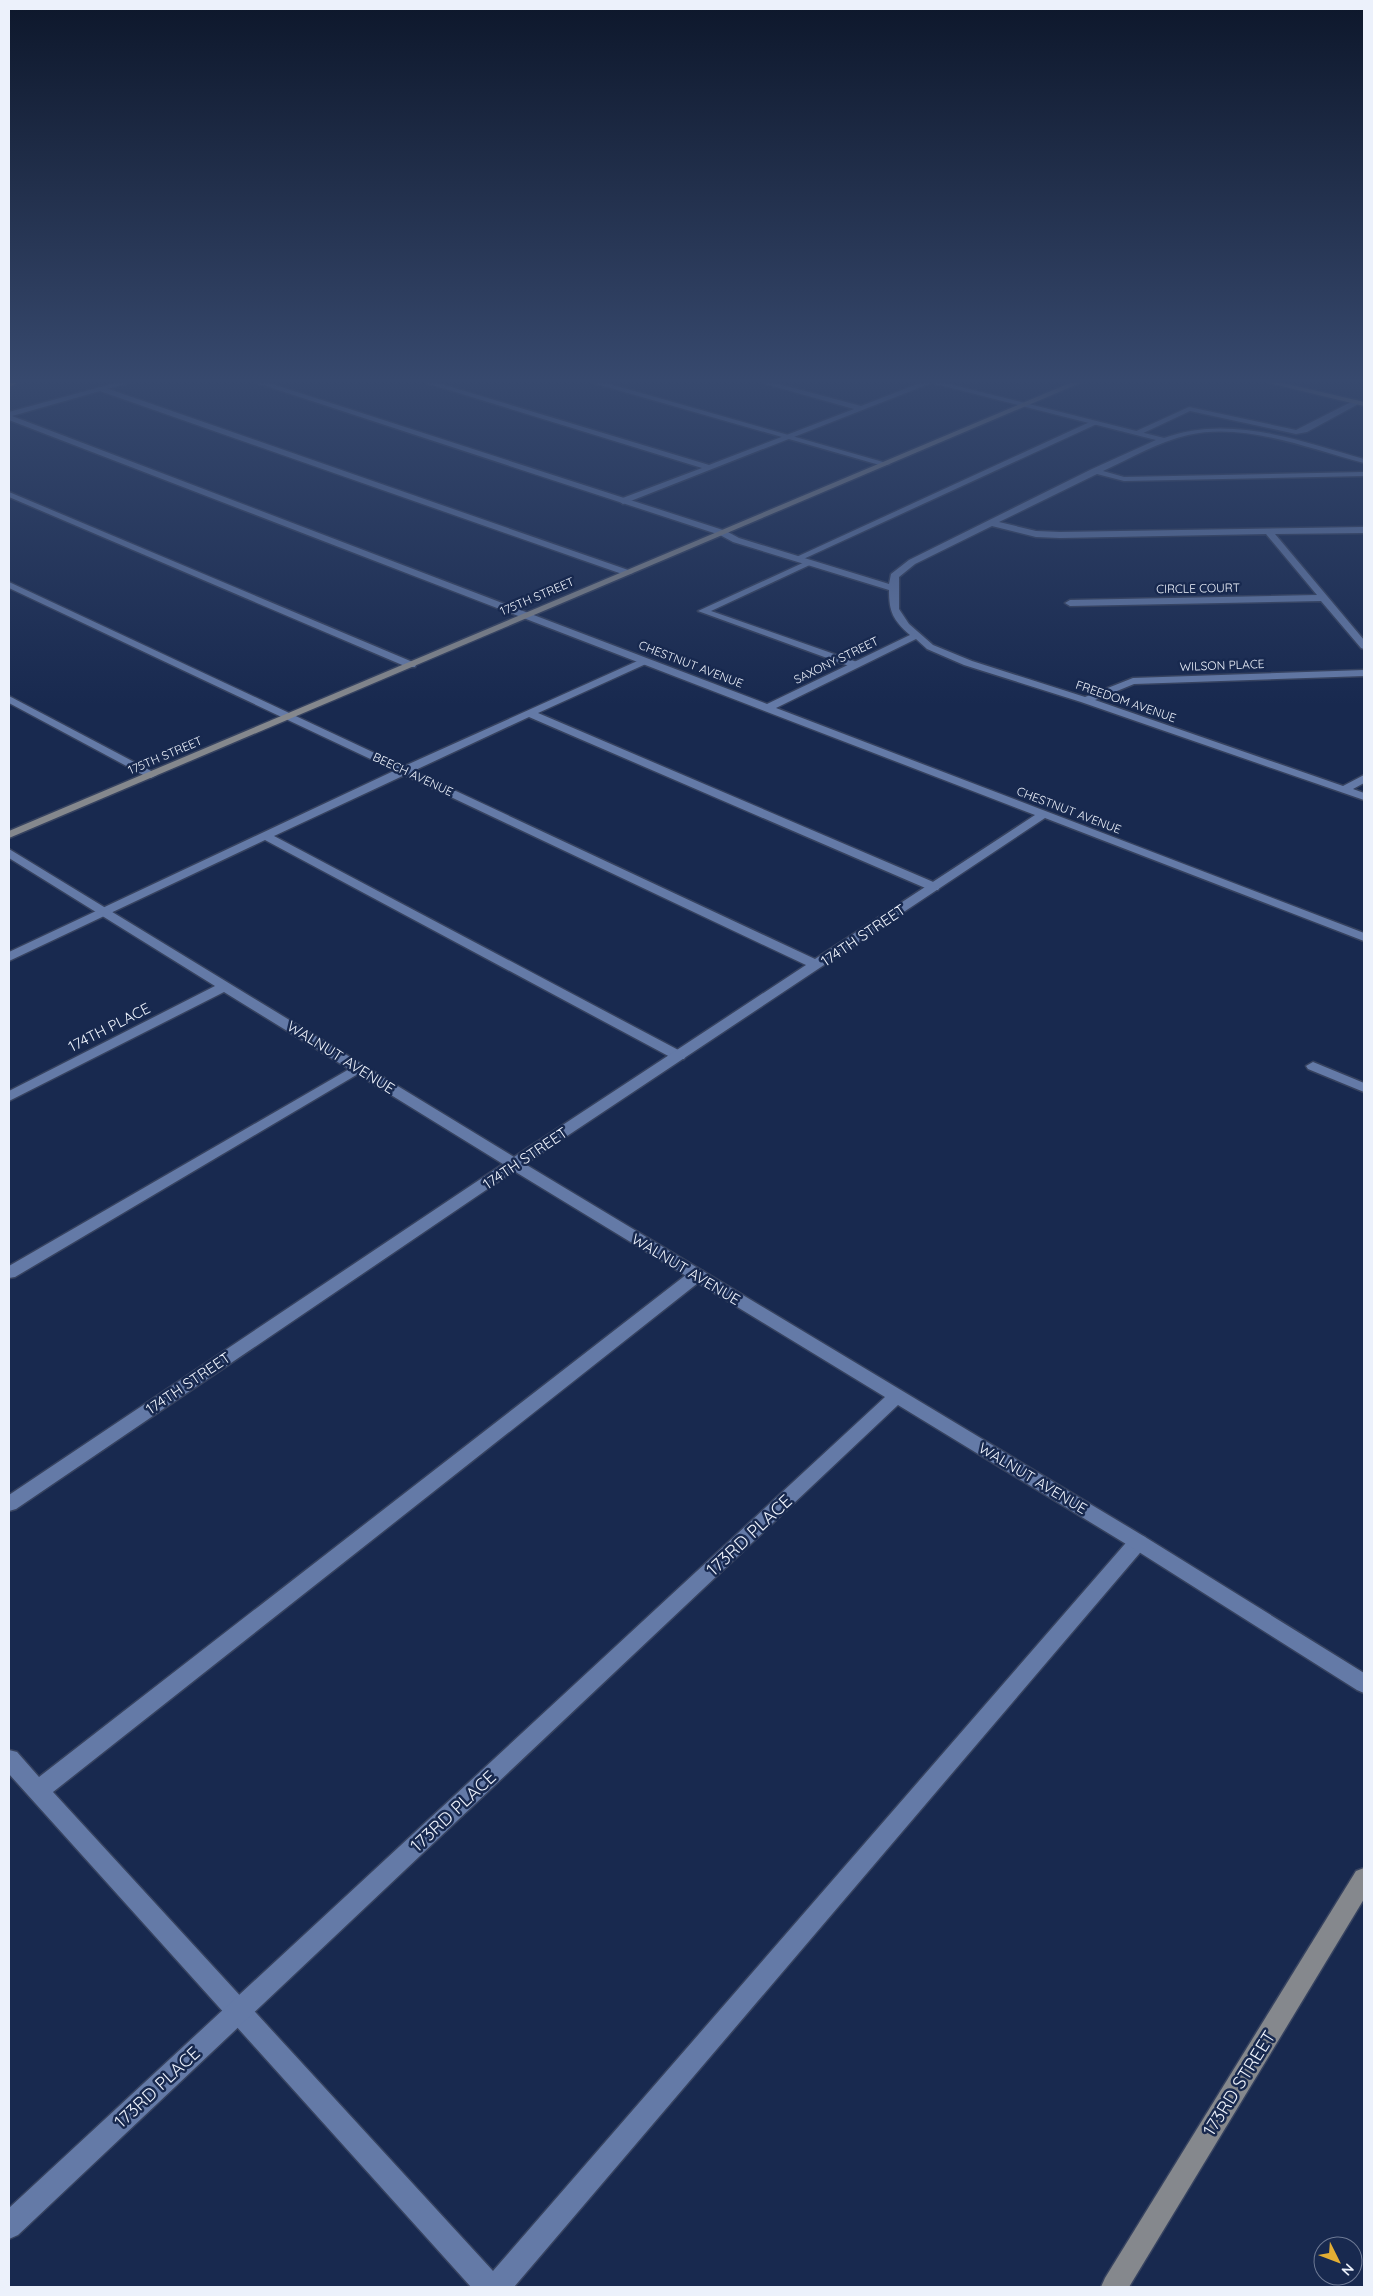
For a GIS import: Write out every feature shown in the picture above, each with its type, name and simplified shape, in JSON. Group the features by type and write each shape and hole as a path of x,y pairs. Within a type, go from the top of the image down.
{"street":[{"name":"CHESTNUT AVENUE","path":"201,490 1042,815 1364,937"},
{"path":"392,490 628,573"},
{"path":"590,490 722,533 736,540 895,589 894,576 912,562 1057,490"},
{"path":"623,501 652,490"},
{"name":"175TH STREET","path":"9,835 824,490"},
{"path":"796,559 947,490"},
{"path":"9,494 411,665"},
{"path":"992,523 1036,534 1364,530"},
{"path":"1269,532 1326,598 1364,646"},
{"path":"810,563 703,611 853,664"},
{"name":"BEECH AVENUE","path":"9,585 817,965"},
{"name":"FREEDOM AVENUE","path":"895,589 894,609 906,626 930,647 968,663 1084,700 1364,797"},
{"name":"CIRCLE COURT","path":"1070,604 1326,598"},
{"name":"SAXONY STREET","path":"767,708 853,664 917,635"},
{"path":"9,957 404,770 644,661"},
{"name":"WILSON PLACE","path":"1084,700 1133,681 1364,673"},
{"path":"9,699 151,775"},
{"path":"529,713 934,887"},
{"path":"1344,790 1364,778"},
{"name":"174TH STREET","path":"9,1504 514,1164 1042,815"},
{"path":"266,836 679,1056"},
{"name":"WALNUT AVENUE","path":"9,853 103,913 514,1164 1138,1542 1364,1684"},
{"name":"174TH PLACE","path":"9,1097 225,986"},
{"path":"1313,1066 1364,1088"},
{"path":"9,1273 358,1068"},
{"path":"38,1791 697,1275"},
{"name":"173RD PLACE","path":"9,2226 897,1396"},
{"path":"497,2287 1138,1542"},
{"path":"9,1759 489,2287"},
{"name":"173RD STREET","path":"1114,2287 1364,1879"}]}
